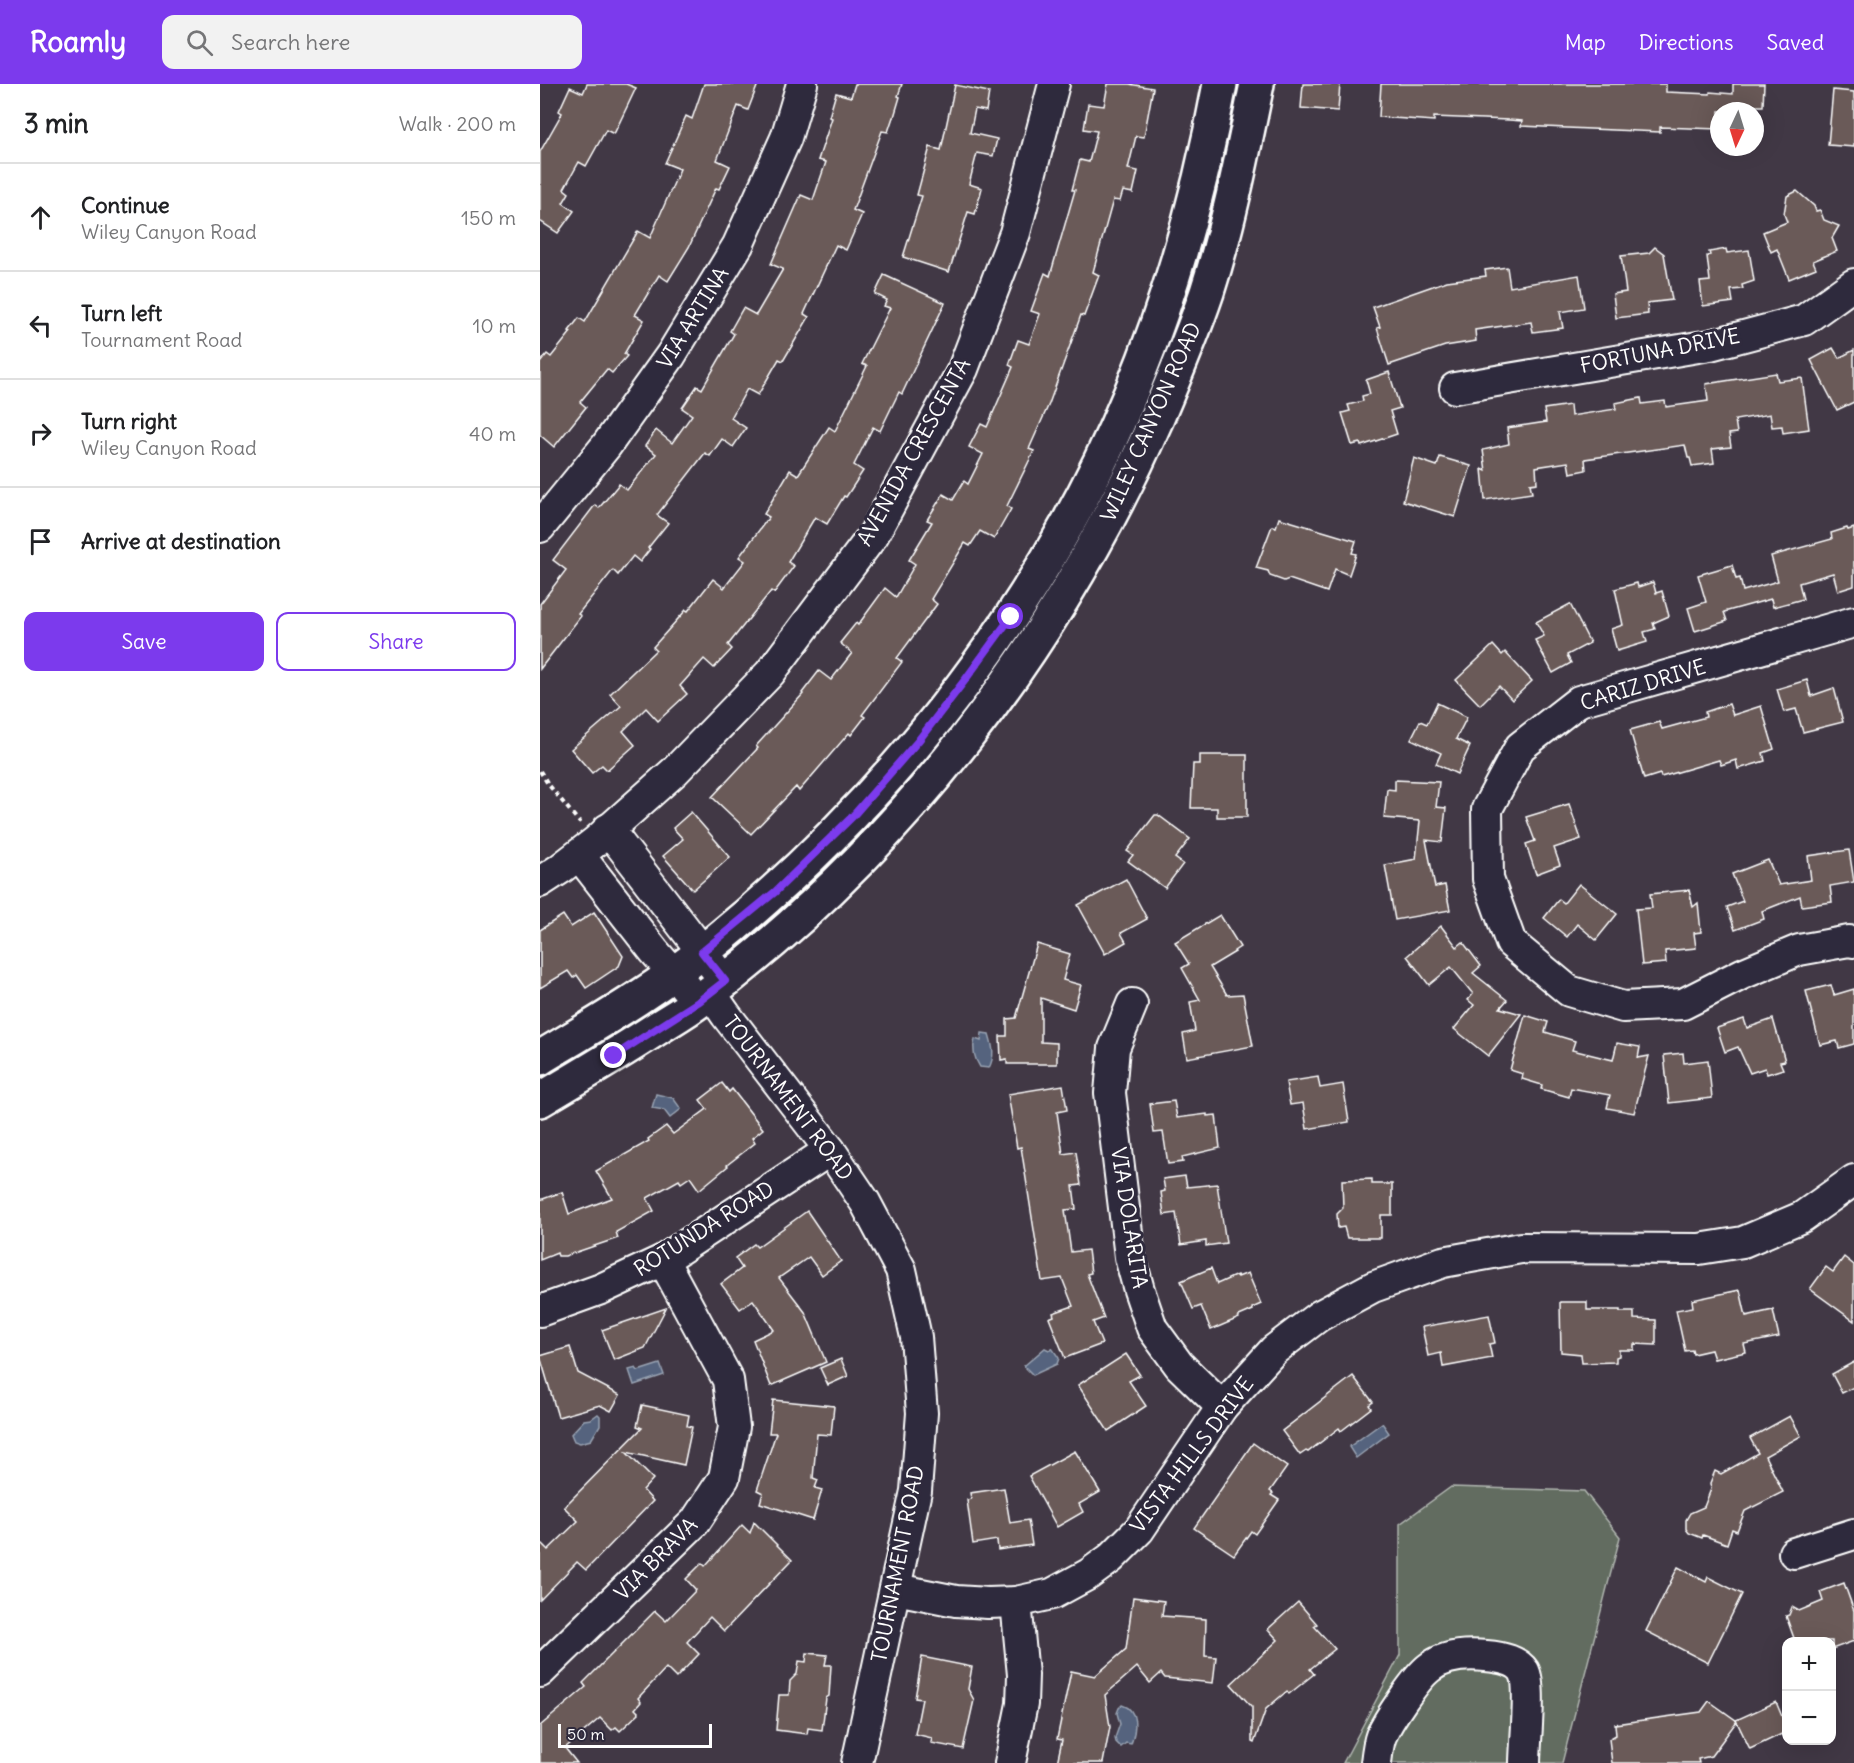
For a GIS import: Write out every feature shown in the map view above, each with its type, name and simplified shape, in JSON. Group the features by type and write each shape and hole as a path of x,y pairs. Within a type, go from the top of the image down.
{"main road":[{"name":"WILEY CANYON ROAD","path":"540,1058 636,1000 702,952 775,892 844,825 918,741 1011,617 1067,526 1108,445 1143,362 1172,280 1208,149 1220,84"},
{"name":"WILEY CANYON ROAD","path":"540,1100 614,1056 711,992 798,921 874,847 945,766 1015,674 1083,567 1129,480 1171,385 1207,292 1232,198 1257,84"}],"street":[{"name":"VIA ARTINA","path":"540,527 606,446 671,355 738,245 786,138 802,84"},
{"name":"AVENIDA CRESCENTA","path":"540,882 594,842 675,771 770,673 874,534 963,369 1015,234 1054,84"},
{"name":"FORTUNA DRIVE","path":"1455,388 1710,345 1804,320 1854,284"},
{"name":"CARIZ DRIVE","path":"1854,622 1579,701 1520,747 1487,809 1488,879 1511,944 1569,991 1623,1007 1683,1004 1742,974 1799,950 1854,942"},
{"name":"TOURNAMENT ROAD","path":"594,842 702,952 711,992 726,1015 830,1150 865,1202 901,1270 916,1337 922,1413 916,1480 896,1589 857,1763"},
{"name":"TOURNAMENT ROAD","path":"594,842 673,973 711,992"},
{"name":"VIA DOLARITA","path":"1132,1004 1114,1048 1110,1093 1130,1257 1152,1328 1179,1365 1222,1407"},
{"name":"ROTUNDA ROAD","path":"540,1311 601,1289 663,1260 830,1150"},
{"name":"VISTA HILLS DRIVE","path":"896,1589 988,1604 1016,1602 1052,1594 1089,1574 1111,1558 1139,1530 1222,1407 1274,1350 1319,1316 1372,1287 1443,1262 1521,1248 1699,1249 1743,1242 1802,1217 1854,1179"},
{"name":"VIA BRAVA","path":"540,1672 695,1522 724,1478 734,1427 728,1380 663,1260"},
{"path":"1794,1553 1854,1534"},
{"path":"1010,1763 1022,1704 1016,1602"},
{"path":"1376,1763 1380,1738 1392,1716 1429,1668 1450,1658 1470,1654 1494,1656 1515,1663 1524,1672 1528,1688 1525,1763"}],"path":[{"path":"540,771 594,842"}],"green space":[{"path":"1451,1487 1584,1491 1620,1537 1562,1763 1343,1763 1400,1655 1400,1524"}],"water":[{"path":"982,1033 989,1034 992,1043 993,1055 989,1068 980,1067 974,1053 975,1039 981,1041"},
{"path":"656,1094 673,1098 681,1109 670,1118 664,1110 652,1108"},
{"path":"1045,1348 1049,1350 1052,1348 1059,1358 1057,1364 1033,1375 1024,1366"},
{"path":"660,1364 664,1375 634,1385 629,1370 636,1368 638,1371"},
{"path":"598,1414 600,1425 591,1440 580,1443 574,1441 571,1434 584,1420 591,1419"},
{"path":"1382,1423 1389,1433 1356,1458 1349,1447"},
{"path":"1122,1705 1134,1716 1135,1727 1131,1744 1126,1743 1121,1747 1115,1738 1120,1724 1117,1713"}],"building":[{"path":"587,84 626,84 636,88 614,134 606,130 586,166 579,162 564,189 569,193 563,203 574,211 558,233 540,221 540,152 562,113 559,111 570,87 583,93"},
{"path":"704,84 758,84 748,110 738,106 717,160 730,166 719,189 716,188 689,247 668,281 659,275 635,315 644,320 624,354 627,356 612,373 607,369 580,402 586,407 554,447 540,435 540,363 547,354 551,357 579,318 585,322 638,231 650,238 680,169 665,163 686,116 692,119"},
{"path":"855,84 902,84 894,117 888,132 882,131 853,210 862,214 846,250 836,245 804,314 809,317 783,361 779,359 758,395 747,389 731,418 746,428 733,447 722,439 710,456 705,453 657,515 668,523 648,548 650,549 640,562 633,556 618,575 613,570 578,614 581,616 540,669 540,604 566,570 553,560 595,505 599,508 619,484 627,490 656,454 645,446 656,430 672,443 692,415 682,408 697,386 702,389 734,334 730,331 743,308 756,315 783,269 771,264 801,195 813,200 826,162 818,160 832,118 829,117 836,93 851,97"},
{"path":"1108,84 1129,84 1153,88 1144,137 1136,136 1128,169 1138,171 1133,193 1123,191 1120,201 1113,200 1093,272 1099,275 1029,449 1034,451 1007,506 1011,509 994,539 980,531 970,546 965,543 931,599 937,604 897,658 902,662 862,715 865,717 851,735 849,733 799,791 796,787 751,834 712,797 758,748 756,746 803,694 819,671 831,680 852,653 840,643 856,623 858,625 885,588 896,597 915,564 909,560 932,522 927,520 943,494 953,500 964,481 968,484 983,454 969,447 981,424 987,427 1013,367 1009,365 1018,340 1029,344 1040,314 1031,311 1045,273 1050,276 1075,190 1072,190 1080,160 1089,162 1097,131 1084,129 1088,104 1104,106"},
{"path":"1303,84 1340,84 1338,111 1301,108"},
{"path":"1381,84 1666,84 1666,92 1733,94 1733,84 1764,84 1763,102 1710,102 1710,129 1660,127 1660,132 1521,126 1522,121 1509,120 1434,117 1434,121 1379,117"},
{"path":"955,85 989,92 986,111 975,109 970,133 997,139 993,156 977,153 969,184 982,188 975,214 968,212 949,272 903,257 922,196 917,195 930,147 941,150"},
{"path":"1833,90 1854,92 1854,147 1828,145"},
{"path":"1797,191 1814,206 1816,211 1820,210 1824,220 1839,226 1832,238 1837,251 1813,261 1816,268 1789,279 1777,249 1771,252 1763,232 1787,222 1784,214 1787,196"},
{"path":"1655,247 1664,254 1672,300 1647,303 1648,314 1616,318 1613,294 1626,292 1621,256 1649,253"},
{"path":"1726,249 1727,253 1749,250 1754,281 1742,285 1743,289 1731,290 1733,302 1703,306 1700,282 1710,281 1707,256 1710,255 1709,252"},
{"path":"1507,267 1510,287 1579,275 1584,308 1560,312 1563,328 1533,332 1531,322 1475,330 1476,341 1445,346 1389,365 1373,307 1447,281 1486,276 1485,270"},
{"path":"884,275 945,303 902,394 899,392 880,431 873,427 854,465 863,471 827,524 815,517 788,562 794,566 774,593 771,591 728,645 732,649 714,668 704,659 680,686 687,694 658,721 646,708 623,731 635,745 607,770 602,765 592,773 571,749 621,706 610,694 656,650 653,647 686,610 688,611 713,579 724,588 745,561 739,557 769,517 764,514 790,470 798,475 829,427 835,431 867,366 862,364 890,308 884,306 887,300 875,294"},
{"path":"1833,348 1839,358 1854,350 1854,402 1837,410 1811,360"},
{"path":"1389,372 1400,408 1390,411 1397,434 1361,446 1360,443 1352,445 1342,413 1350,411 1348,405 1363,401 1362,396 1370,394 1366,380"},
{"path":"1776,373 1778,381 1802,378 1809,429 1783,433 1782,426 1772,427 1770,414 1735,420 1737,433 1729,434 1731,447 1712,449 1714,463 1692,466 1685,445 1585,459 1586,470 1570,473 1568,462 1536,467 1537,483 1530,484 1532,493 1485,500 1482,469 1486,471 1483,450 1509,444 1507,428 1546,422 1544,409 1570,405 1571,416 1616,409 1615,403 1641,398 1642,404 1665,401 1666,407 1708,401 1706,384"},
{"path":"1440,457 1471,466 1455,517 1403,501 1414,458 1437,466"},
{"path":"1279,518 1356,541 1352,553 1356,554 1349,575 1335,569 1327,592 1289,579 1284,581 1270,576 1268,571 1256,568 1272,526 1276,527"},
{"path":"1847,528 1848,530 1854,528 1854,586 1838,591 1833,573 1799,583 1803,599 1773,607 1771,599 1724,612 1727,621 1695,631 1688,608 1706,602 1698,575 1732,565 1736,579 1740,578 1743,591 1778,581 1771,556 1832,539 1831,533"},
{"path":"1653,582 1656,593 1662,591 1669,616 1653,623 1655,629 1644,632 1647,642 1617,651 1611,629 1623,625 1615,589 1637,583 1638,587"},
{"path":"1570,604 1590,643 1567,655 1571,663 1553,673 1535,640 1544,636 1536,622"},
{"path":"1493,645 1502,655 1505,652 1532,681 1512,700 1499,686 1480,705 1456,680"},
{"path":"1807,680 1811,696 1834,688 1843,722 1803,732 1796,709 1784,712 1777,689"},
{"path":"1437,703 1467,717 1456,739 1470,746 1457,774 1436,764 1441,753 1411,739 1420,721 1427,724"},
{"path":"1729,704 1733,715 1761,706 1774,749 1763,753 1765,761 1738,769 1736,760 1721,765 1719,760 1661,777 1660,774 1644,779 1630,730 1659,722 1662,729 1706,717 1705,712"},
{"path":"1200,755 1247,755 1247,817 1217,817 1217,808 1191,808 1193,764 1200,764"},
{"path":"1395,780 1439,782 1436,807 1446,808 1442,842 1426,840 1435,887 1445,885 1450,910 1395,920 1385,865 1416,859 1420,821 1384,818 1387,789 1395,790"},
{"path":"1569,804 1581,839 1554,848 1560,865 1536,874 1526,844 1535,841 1526,817"},
{"path":"691,812 730,857 693,890 663,856 683,839 673,828"},
{"path":"1155,815 1190,839 1175,858 1183,864 1165,888 1128,861 1133,855 1127,851"},
{"path":"1849,850 1854,882 1830,886 1832,902 1802,906 1800,896 1762,911 1764,919 1735,930 1727,907 1743,901 1732,874 1768,860 1779,885 1811,880 1808,856"},
{"path":"1126,879 1147,919 1121,933 1126,942 1105,954 1078,905"},
{"path":"1579,884 1617,914 1596,940 1577,924 1567,937 1544,918 1559,899 1564,903"},
{"path":"1689,890 1693,907 1698,903 1701,932 1694,933 1696,948 1665,951 1666,963 1642,965 1636,909 1652,908 1650,894"},
{"path":"594,912 623,956 619,966 586,988 577,975 573,978 568,971 540,988 540,930 563,915 571,927"},
{"path":"1220,915 1240,947 1210,967 1227,995 1243,994 1253,1046 1187,1058 1183,1034 1195,1031 1190,1002 1200,1000 1182,968 1189,964 1175,942"},
{"path":"1441,926 1457,947 1463,942 1481,966 1473,973 1507,1000 1500,1008 1521,1014 1488,1056 1454,1029 1474,1005 1468,1000 1473,994 1451,967 1429,985 1407,956"},
{"path":"1037,944 1070,954 1063,980 1081,985 1074,1009 1041,998 1041,1042 1057,1043 1057,1064 1007,1064 1007,1059 1001,1060 1000,1036 1007,1036 1007,1019 1016,1018"},
{"path":"1831,985 1834,995 1854,989 1854,1044 1839,1048 1837,1041 1820,1045 1806,991"},
{"path":"1525,1015 1548,1022 1545,1032 1575,1041 1572,1050 1613,1060 1617,1043 1640,1047 1638,1058 1649,1056 1634,1113 1607,1108 1610,1095 1571,1088 1569,1097 1541,1089 1542,1085 1522,1079 1523,1074 1510,1070"},
{"path":"1744,1019 1747,1028 1773,1019 1785,1061 1780,1062 1783,1069 1767,1074 1765,1068 1750,1073 1738,1047 1725,1052 1717,1028"},
{"path":"1683,1053 1684,1063 1708,1060 1712,1098 1669,1103 1664,1055"},
{"path":"1318,1077 1320,1088 1343,1084 1349,1122 1307,1129 1303,1103 1290,1105 1286,1082"},
{"path":"722,1083 729,1092 732,1089 763,1129 752,1138 755,1143 699,1190 690,1177 681,1183 679,1180 647,1198 654,1211 616,1232 618,1238 565,1256 558,1256 557,1253 540,1260 540,1200 562,1192 569,1214 612,1198 596,1171 649,1141 648,1139 666,1126 673,1134 707,1109 700,1100"},
{"path":"1063,1085 1067,1110 1057,1112 1063,1154 1076,1152 1081,1185 1073,1186 1076,1209 1065,1210 1071,1252 1088,1250 1091,1273 1087,1274 1104,1318 1093,1322 1102,1344 1065,1358 1049,1318 1054,1316 1053,1313 1073,1306 1062,1278 1042,1281 1021,1147 1017,1148 1008,1094"},
{"path":"1174,1101 1177,1118 1216,1115 1220,1148 1182,1157 1183,1162 1168,1164 1163,1132 1154,1133 1150,1104"},
{"path":"1185,1176 1187,1187 1217,1184 1226,1243 1206,1246 1206,1241 1181,1245 1176,1213 1164,1215 1161,1192 1165,1191 1163,1179"},
{"path":"1372,1179 1372,1184 1392,1184 1392,1215 1381,1215 1381,1238 1347,1238 1344,1227 1338,1228 1337,1214 1343,1208 1342,1180"},
{"path":"807,1211 841,1261 822,1275 809,1257 779,1278 805,1312 826,1362 771,1386 753,1340 774,1330 753,1300 740,1309 721,1284 742,1268 735,1258 754,1244 757,1247"},
{"path":"1844,1257 1854,1265 1854,1321 1810,1289 1826,1267 1833,1272"},
{"path":"1211,1268 1217,1284 1248,1273 1261,1304 1239,1318 1211,1330 1201,1306 1193,1309 1181,1281"},
{"path":"1740,1290 1746,1316 1773,1310 1779,1337 1744,1344 1746,1352 1714,1359 1711,1350 1693,1354 1692,1350 1685,1351 1676,1310 1693,1307 1692,1300"},
{"path":"1560,1302 1587,1302 1587,1310 1634,1312 1634,1319 1656,1320 1656,1345 1634,1344 1634,1350 1619,1350 1616,1362 1582,1363 1581,1354 1561,1352"},
{"path":"666,1308 645,1348 614,1360 602,1330"},
{"path":"1489,1315 1495,1343 1489,1344 1492,1358 1443,1367 1441,1353 1428,1356 1422,1327"},
{"path":"570,1347 578,1373 620,1395 611,1411 600,1405 558,1417 540,1356"},
{"path":"1126,1354 1140,1375 1129,1381 1146,1406 1108,1431 1078,1385"},
{"path":"841,1359 848,1376 828,1385 820,1368"},
{"path":"1854,1362 1854,1387 1842,1393 1832,1374"},
{"path":"1353,1376 1373,1402 1369,1405 1371,1408 1341,1431 1339,1428 1308,1452 1300,1455 1282,1431"},
{"path":"773,1400 834,1406 831,1435 817,1434 813,1478 818,1480 815,1488 822,1490 813,1520 760,1503 763,1493 757,1490 776,1433 769,1433"},
{"path":"642,1405 689,1415 687,1426 692,1427 684,1465 626,1452 653,1479 643,1490 653,1501 586,1570 577,1562 540,1600 540,1542 548,1550 578,1521 564,1507 642,1428 637,1426"},
{"path":"1790,1416 1801,1436 1765,1456 1783,1492 1745,1511 1737,1531 1732,1529 1727,1544 1703,1535 1702,1538 1689,1533 1686,1529 1686,1520 1690,1513 1704,1507 1715,1471 1721,1474 1758,1453 1750,1438"},
{"path":"1253,1443 1287,1467 1270,1491 1273,1493 1271,1495 1279,1500 1255,1534 1251,1531 1234,1555 1194,1528"},
{"path":"1075,1451 1100,1492 1079,1504 1083,1512 1057,1527 1029,1476"},
{"path":"1004,1488 1010,1523 1028,1520 1032,1545 998,1550 997,1540 973,1544 967,1500 971,1499 970,1493"},
{"path":"754,1522 792,1560 724,1631 710,1617 687,1642 699,1654 676,1678 666,1668 638,1698 641,1702 635,1709 639,1713 620,1731 616,1727 612,1730 600,1718 565,1748 577,1763 540,1763 540,1726 586,1687 583,1683 655,1611 666,1621 696,1590 686,1579 702,1563 705,1566 742,1525 750,1533"},
{"path":"1678,1567 1706,1582 1708,1577 1742,1594 1708,1663 1646,1631"},
{"path":"1844,1583 1854,1611 1854,1641 1836,1648 1836,1637 1794,1637 1786,1616 1789,1615 1792,1607 1799,1611 1823,1601 1820,1592"},
{"path":"1133,1597 1164,1601 1162,1616 1206,1619 1205,1656 1216,1657 1213,1683 1165,1678 1161,1673 1150,1683 1137,1667 1105,1695 1110,1727 1103,1763 1057,1763 1062,1740 1057,1739 1071,1671 1095,1676 1126,1649"},
{"path":"1298,1602 1317,1624 1314,1626 1335,1649 1310,1669 1314,1674 1289,1694 1287,1691 1266,1709 1254,1743 1252,1742 1252,1707 1231,1684 1278,1640 1268,1629"},
{"path":"807,1653 827,1655 825,1665 831,1665 829,1696 826,1698 822,1730 808,1728 807,1734 776,1730 779,1695 789,1695 790,1681 797,1674 799,1661 806,1662"},
{"path":"922,1657 972,1667 968,1689 974,1700 963,1749 931,1743 932,1738 915,1734 922,1699 915,1698"},
{"path":"1709,1701 1737,1721 1711,1756 1698,1759 1699,1763 1612,1763 1609,1739 1616,1735 1615,1724 1701,1712"},
{"path":"1776,1702 1782,1716 1782,1734 1750,1749 1736,1720"}],"route":[{"path":"614,1056 698,1002 725,981 702,952 775,892 852,817 918,741 1011,617"}]}
